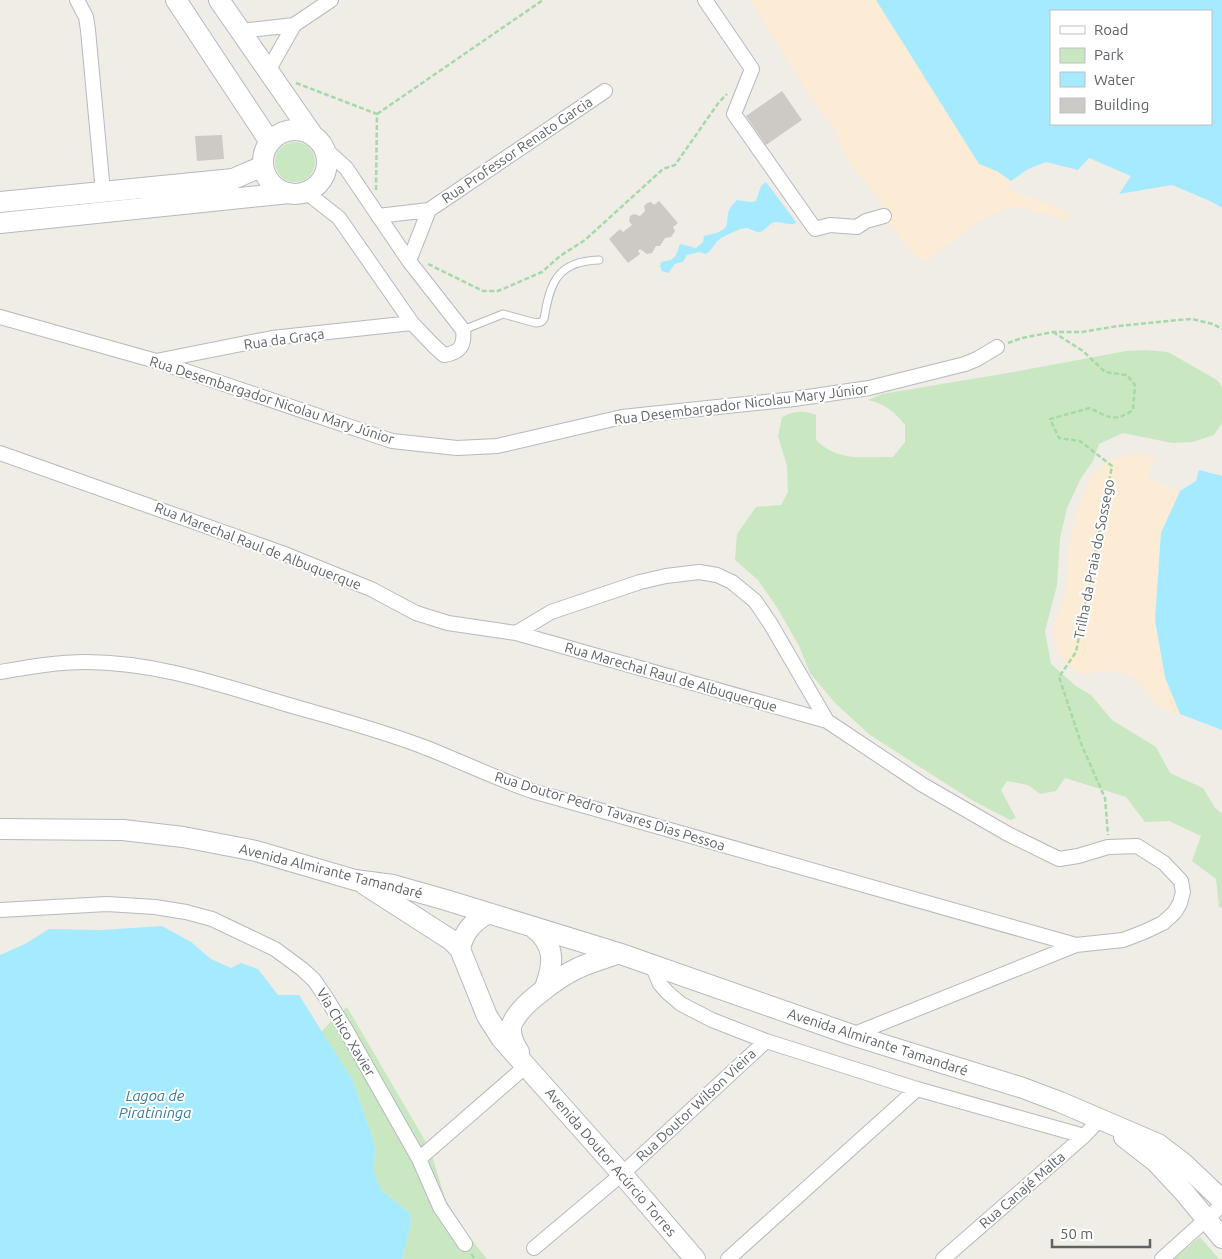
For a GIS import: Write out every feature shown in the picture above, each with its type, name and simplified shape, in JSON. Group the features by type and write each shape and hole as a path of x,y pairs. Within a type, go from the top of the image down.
{"street":[{"path":"77,0 86,17 88,30 103,192"},
{"path":"176,0 270,142"},
{"path":"0,223 298,193 314,188 321,181 327,163 319,143 219,0"},
{"path":"240,31 294,25 331,0"},
{"path":"705,0 752,69 734,114 815,229 830,225 857,228 866,221 884,216"},
{"path":"269,72 294,25"},
{"name":"Rua Professor Renato Garcia","path":"377,214 429,210 605,91"},
{"path":"296,130 306,132 319,143 346,168 377,214 463,330 465,340 460,349 452,354 444,355 412,323 339,218 298,193 280,190 272,184 263,166 264,157 270,142 278,135 296,130"},
{"path":"0,202 233,178 263,166"},
{"name":"Rua Professor Renato Garcia","path":"410,258 429,210"},
{"name":"Rua Desembargador Nicolau Mary Júnior","path":"0,317 156,361 392,441 457,448 496,446 622,417 794,399 869,388 965,364 977,360 997,347"},
{"name":"Rua da Graça","path":"156,361 272,338 412,323"},
{"name":"Rua Marechal Raul de Albuquerque","path":"0,453 282,553 371,589 416,613 448,623 516,633 827,721 923,785 1008,834 1059,859 1078,856 1108,847 1137,846 1164,862 1181,881 1183,892 1180,903 1174,912 1163,923 1144,932 1123,940 1076,945 852,1034"},
{"name":"Rua Marechal Raul de Albuquerque","path":"516,633 551,612 640,582 666,576 699,572 717,575 732,582 755,601 770,623 827,721"},
{"name":"Rua Doutor Pedro Tavares Dias Pessoa","path":"0,672 33,666 86,662 137,665 201,679 391,735 532,791 1076,945"},
{"name":"Avenida Almirante Tamandaré","path":"0,829 122,830 183,837 256,851 355,880 393,885 488,913 618,953 852,1034 1023,1088 1060,1102 1143,1136 1169,1151 1222,1200"},
{"name":"Avenida Doutor Acúrcio Torres","path":"355,880 441,932 460,949 487,1016 501,1038 622,1174 694,1259"},
{"name":"Via Chico Xavier","path":"0,910 107,904 155,907 212,919 275,949 314,980 326,996 419,1159 440,1207 465,1244"},
{"path":"460,949 462,938 468,928 488,913"},
{"path":"534,928 545,936 550,954 550,975 544,990"},
{"name":"Avenida Doutor Acúrcio Torres","path":"526,1066 510,1031 515,1018 544,990 571,971 618,953"},
{"path":"652,965 660,984 667,992 681,1004 712,1020 766,1041 918,1090 1084,1136"},
{"path":"478,994 489,1007 501,1012 524,1008"},
{"name":"Rua Doutor Wilson Vieira","path":"534,1248 622,1174 766,1041"},
{"path":"419,1159 526,1066"},
{"path":"728,1259 918,1090"},
{"name":"Avenida Almirante Tamandaré","path":"1101,1120 1155,1161 1222,1238"},
{"name":"Rua Canajé Malta","path":"943,1259 1101,1120"},
{"path":"1162,1259 1222,1205"}],"lane":[{"path":"463,330 503,314 536,323 541,322 544,319 548,293 559,275 570,266 598,260"}],"path":[{"path":"377,114 543,0"},
{"path":"269,72 377,114"},
{"path":"410,258 483,291 498,291 542,272 560,256 585,240 663,169 675,165 718,102 732,89"},
{"path":"377,114 377,214"},
{"path":"997,347 1022,338 1053,332 1082,332 1118,326 1192,319 1213,324 1222,329"},
{"name":"Trilha da Praia do Sossego","path":"1053,332 1083,351 1104,372 1127,375 1135,385 1133,410 1124,417 1111,419 1090,408 1050,419 1059,438 1080,441 1112,466 1076,652 1059,677 1082,746 1105,798 1108,847"}],"green space":[{"path":"299,142 306,145 312,151 315,162 314,170 306,179 299,182 291,182 284,179 276,170 275,158 278,151 287,143"},
{"path":"1126,351 1168,352 1217,380 1222,387 1222,423 1214,435 1193,442 1172,443 1123,433 1099,444 1093,461 1081,478 1067,508 1060,538 1057,585 1045,631 1051,664 1076,686 1091,695 1112,720 1156,747 1170,773 1203,788 1215,808 1222,814 1222,908 1219,907 1216,879 1192,861 1201,836 1169,821 1145,822 1126,797 1065,778 1056,791 1040,794 1028,785 1007,781 1001,790 1016,818 1010,820 970,799 870,735 835,703 810,673 799,646 778,609 758,580 735,560 737,534 756,507 781,505 788,492 787,466 778,436 782,417 799,412 816,415 816,440 834,452 852,457 893,457 905,442 905,425 889,409 879,403 868,400 882,394"},
{"path":"347,1007 430,1149 445,1198 463,1229 487,1259 402,1259 411,1223 410,1213 381,1190 374,1172 375,1145 353,1081 321,1032"},
{"path":"1200,1237 1219,1259 1174,1259 1175,1258"}],"sand":[{"path":"750,0 876,0 979,164 997,171 1011,181 1010,190 1060,208 1069,215 1068,221 1027,209 1003,210 979,222 923,262 907,247 884,216 879,199 856,172 845,155 834,129 812,99"},
{"path":"1139,453 1153,455 1154,464 1148,471 1150,479 1180,491 1161,533 1155,620 1165,677 1180,714 1168,712 1159,707 1134,677 1108,670 1080,675 1059,657 1052,632 1066,592 1068,551 1075,516 1092,475 1110,460"}],"water":[{"path":"876,0 1222,0 1222,208 1172,185 1119,194 1131,176 1089,158 1078,170 1046,162 1028,169 1011,181 997,171 979,164"},
{"path":"766,182 796,222 794,224 775,222 763,231 758,232 747,228 738,230 722,237 706,254 699,252 687,255 683,262 675,264 668,273 662,271 661,262 671,260 676,255 680,244 696,248 703,242 704,236 724,229 727,224 729,210 734,203 737,200 756,201 761,186"},
{"path":"1199,470 1222,476 1222,730 1180,714 1165,677 1155,620 1161,533 1180,491 1196,481"},
{"name":"Lagoa de Piratininga","path":"162,926 191,942 211,959 231,968 241,963 258,969 278,995 299,995 353,1081 375,1145 374,1172 381,1190 410,1213 411,1223 402,1259 0,1259 0,955 25,944 49,929 101,930"}],"building":[{"path":"782,91 802,120 766,145 746,116"},
{"path":"222,135 224,159 197,161 195,136"},
{"path":"659,201 678,223 673,227 675,231 671,237 665,238 660,246 656,246 652,253 647,254 640,249 638,251 640,254 628,263 609,239 620,229 623,232 632,225 629,221 630,216 634,214 640,216 645,211 644,206 647,203 651,202 654,205"}]}
